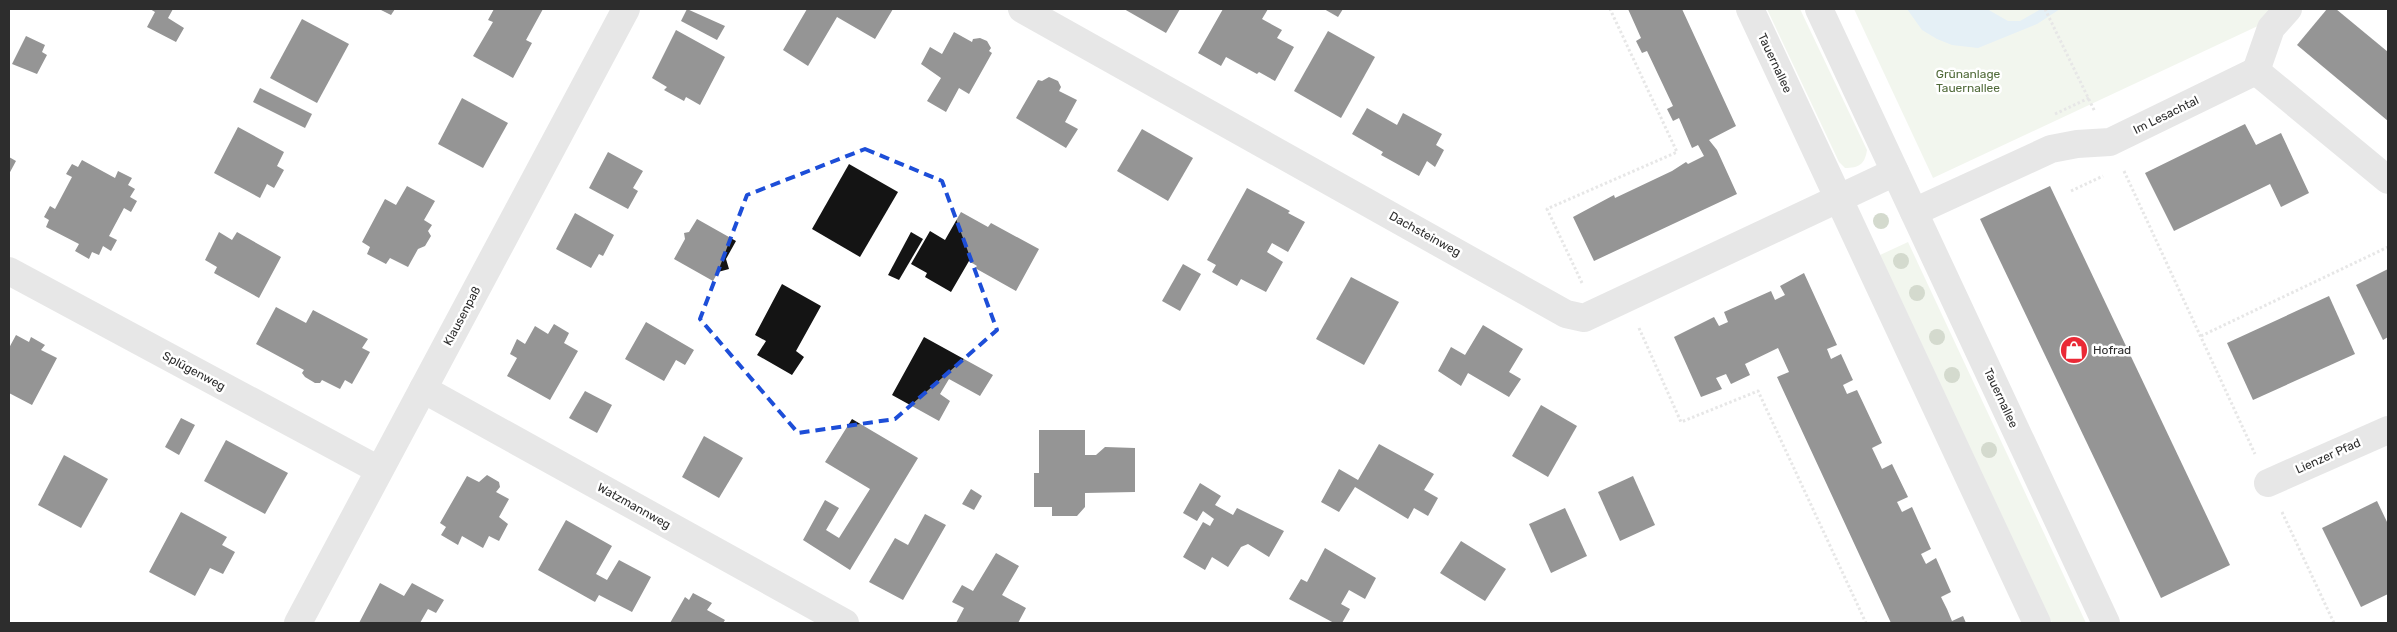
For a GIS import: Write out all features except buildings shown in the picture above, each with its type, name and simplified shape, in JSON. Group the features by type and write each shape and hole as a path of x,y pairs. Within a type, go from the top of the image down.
{"street":[{"name":"Klausenpaß","path":"298,623 626,9"},
{"name":"Dachsteinweg","path":"1022,9 1566,314 1584,318 1838,198"},
{"name":"Tauernallee","path":"1750,9 2037,623"},
{"name":"Tauernallee","path":"1819,9 2106,623"},
{"path":"2288,9 2271,28 2256,71 2388,180"},
{"name":"Im Lesachtal","path":"1914,212 2051,149 2077,144 2110,142 2256,71"},
{"path":"1838,198 1895,172"},
{"name":"Splügenweg","path":"9,271 379,470"},
{"name":"Watzmannweg","path":"423,388 845,623"},
{"name":"Lienzer Pfad","path":"2268,483 2388,430"}],"path":[{"path":"1584,289 1547,209 1677,152 1610,9"},
{"path":"2045,9 2110,142 2334,623"},
{"path":"2201,336 2388,247"},
{"path":"1637,324 1681,422 1758,391 1866,623"}],"highlighted area":[{"path":"865,149 942,181 997,330 895,419 798,433 700,319 747,195"}],"green space":[{"path":"1767,9 1800,9 1867,150 1865,159 1858,166 1845,168 1839,162"},
{"name":"Grünanlage Tauernallee","path":"1854,9 2273,9 2260,25 1933,178"},
{"path":"1908,242 2086,623 2052,623 1880,255"}],"water":[{"path":"1907,9 1987,9 2008,21 2020,21 2041,9 2060,9 2037,24 1978,48 1952,45 1937,39 1922,30"}],"place":[{"name":"Hofrad","path":"2074,350"}]}
